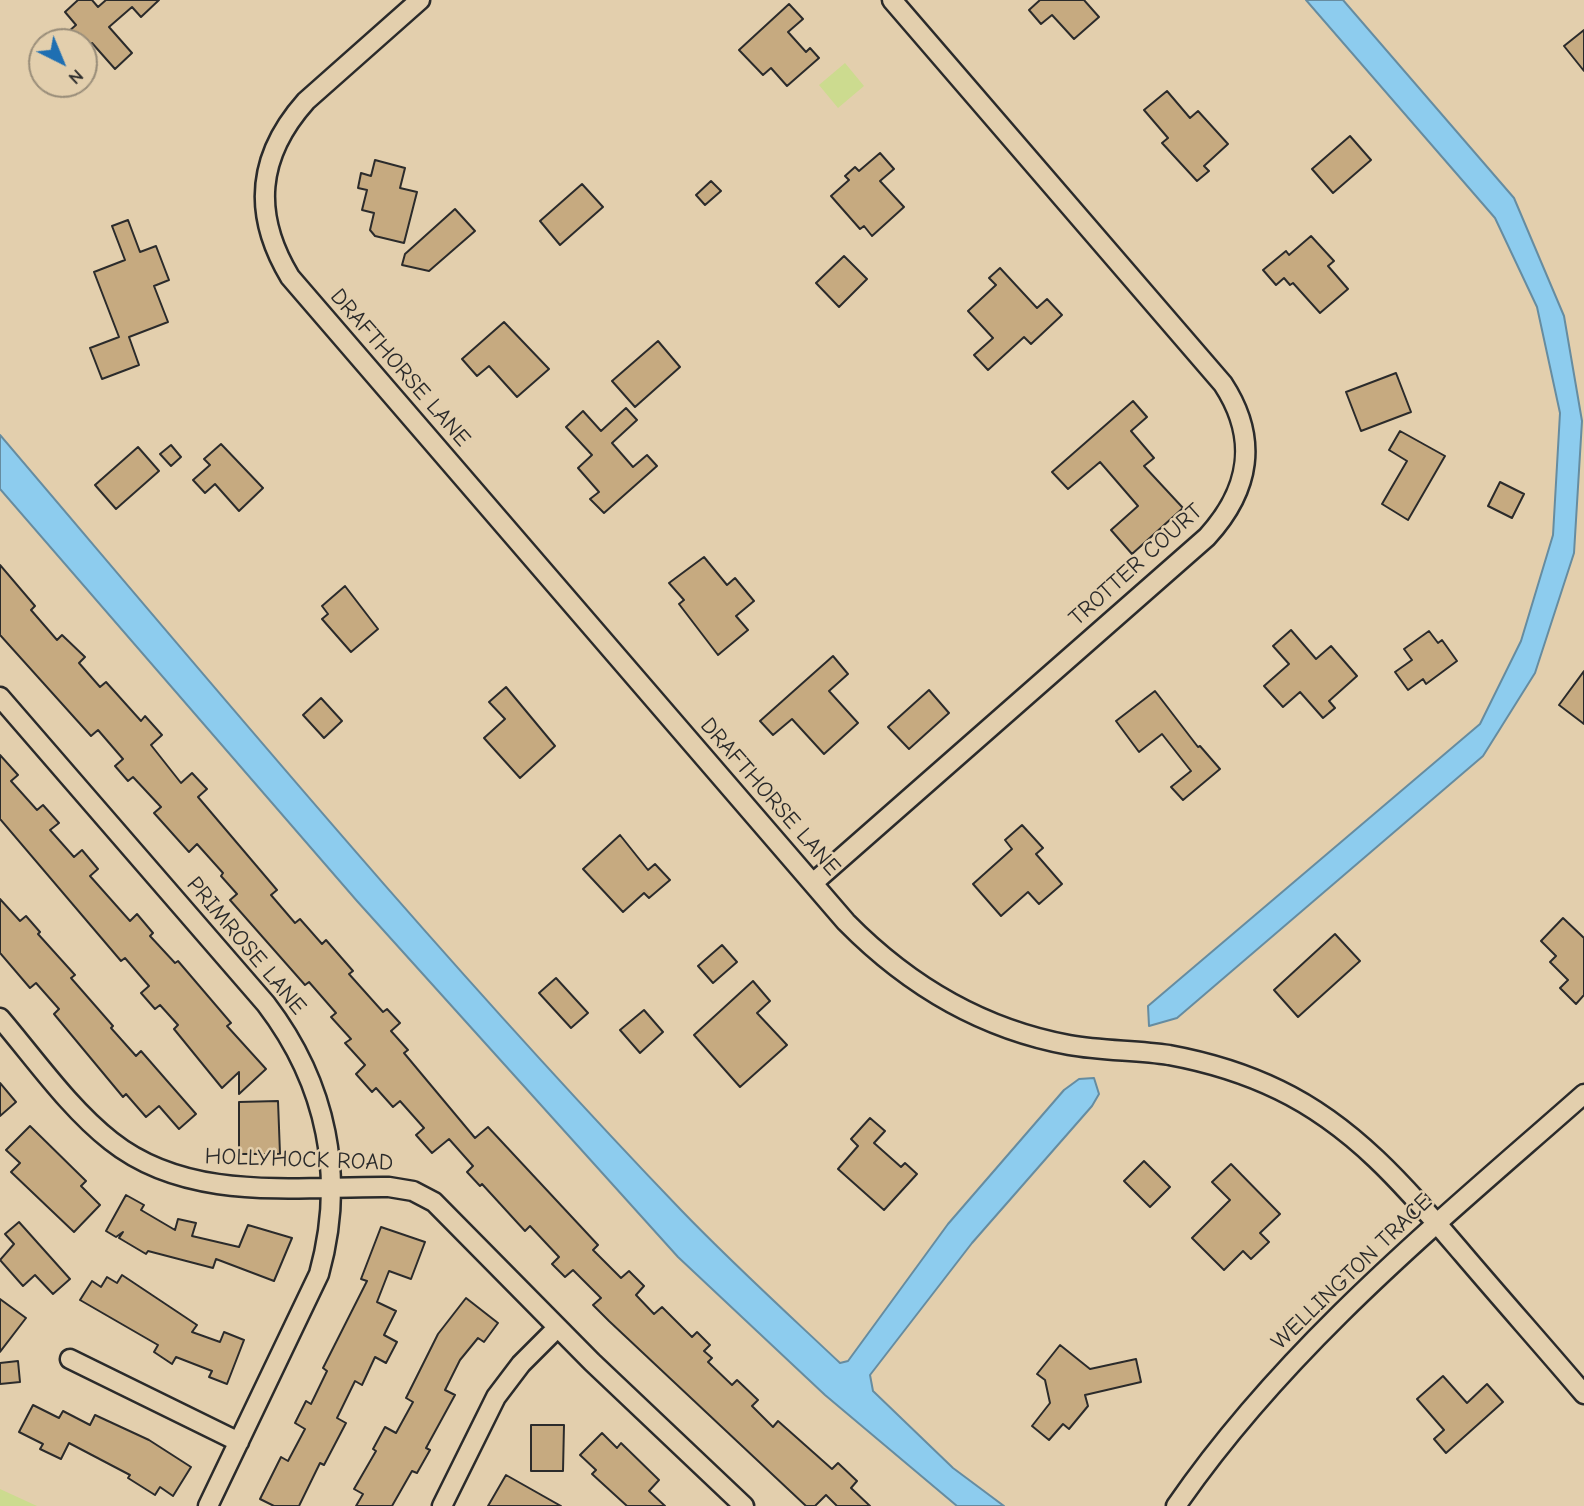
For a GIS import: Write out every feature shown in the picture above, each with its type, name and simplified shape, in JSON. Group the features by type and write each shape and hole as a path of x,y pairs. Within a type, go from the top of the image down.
{"street":[{"name":"DRAFTHORSE LANE","path":"420,0 306,100 284,127 274,147 264,191 267,225 278,258 296,285 846,922 888,962 923,988 961,1010 1024,1035 1067,1045 1168,1055 1212,1065 1279,1090 1304,1103 1375,1155 1584,1394"},
{"name":"TROTTER COURT","path":"813,883 1207,537 1231,507 1241,483 1245,457 1241,418 1223,384 892,0"},
{"name":"PRIMROSE LANE","path":"0,697 281,1024 300,1055 323,1113 332,1186 325,1250 310,1297 208,1506"},
{"name":"HOLLYHOCK ROAD","path":"0,1018 89,1121 110,1140 145,1163 188,1180 225,1186 401,1188 434,1202 557,1328 744,1506"},
{"name":"WELLINGTON TRACE","path":"1176,1506 1234,1429 1336,1316 1584,1094"},
{"path":"442,1506 496,1397 521,1364 557,1328"},
{"path":"70,1359 239,1442"}],"green space":[{"path":"845,63 864,86 838,108 819,85"},
{"path":"0,1489 37,1506 0,1506"}],"water":[{"path":"1306,0 1343,0 1514,198 1564,316 1582,421 1574,553 1535,673 1483,756 1177,1018 1149,1026 1148,1006 1480,724 1521,641 1553,535 1560,413 1537,307 1495,218"},
{"path":"0,435 335,828 506,1021 700,1230 840,1363 848,1361 948,1224 1064,1090 1079,1079 1094,1078 1099,1094 1092,1106 972,1243 870,1375 873,1391 953,1468 1004,1506 957,1506 825,1395 678,1257 357,901 0,489"}],"building":[{"path":"78,0 92,0 98,7 106,0 159,0 141,17 132,7 109,27 132,53 115,69 98,50 98,28 73,28 76,25 65,12"},
{"path":"1040,0 1084,0 1099,17 1074,39 1052,15 1041,24 1029,10"},
{"path":"789,4 803,19 788,32 806,52 810,48 819,58 787,86 771,68 763,75 739,50"},
{"path":"1584,30 1584,71 1564,46"},
{"path":"1167,91 1190,118 1198,111 1228,144 1204,166 1209,171 1197,181 1162,143 1168,138 1144,110"},
{"path":"1350,136 1371,160 1333,193 1312,169"},
{"path":"880,153 894,169 880,181 904,207 872,236 864,226 860,229 831,196 849,180 845,176 855,167 859,171"},
{"path":"375,160 405,168 400,188 417,192 404,243 375,236 370,230 374,213 362,210 367,190 358,188 361,173 371,176"},
{"path":"711,181 721,191 705,205 696,195"},
{"path":"582,184 603,207 560,245 540,221"},
{"path":"455,209 475,231 429,271 402,265 405,254"},
{"path":"128,220 140,252 156,246 169,280 154,286 168,322 129,337 139,365 102,379 90,348 119,337 94,272 125,260 112,226"},
{"path":"1311,236 1334,261 1328,266 1348,289 1320,313 1293,283 1290,285 1284,278 1276,285 1263,270 1286,251 1289,255"},
{"path":"844,256 867,279 839,307 816,283"},
{"path":"1000,268 1037,308 1047,299 1062,315 1031,344 1024,337 988,370 974,355 993,338 968,311 996,285 989,278"},
{"path":"504,322 549,369 517,397 489,366 477,376 462,359"},
{"path":"658,341 680,367 635,407 612,381"},
{"path":"1396,373 1411,412 1361,431 1346,392"},
{"path":"1133,401 1147,417 1131,431 1154,458 1144,466 1183,508 1132,554 1111,530 1138,506 1100,462 1068,489 1052,472"},
{"path":"626,408 637,420 612,443 633,467 647,455 657,466 604,513 590,499 599,492 578,468 592,455 566,427 583,411 601,431"},
{"path":"1400,431 1445,456 1408,520 1382,504 1407,461 1389,450"},
{"path":"221,444 263,488 239,511 215,484 205,493 193,480 210,465 204,459"},
{"path":"171,445 181,457 171,466 160,454"},
{"path":"138,447 159,471 116,509 95,485"},
{"path":"1500,482 1524,494 1512,518 1488,506"},
{"path":"704,557 727,585 735,578 754,601 736,616 748,630 718,655 679,604 684,600 669,583"},
{"path":"0,565 35,606 31,610 57,640 62,635 85,657 79,663 100,687 106,682 141,721 145,716 162,735 151,745 181,783 192,773 207,789 198,797 277,890 271,895 295,923 300,919 322,944 326,940 353,971 349,974 383,1012 387,1009 400,1023 391,1031 408,1050 404,1053 475,1138 488,1127 598,1245 593,1250 621,1278 629,1271 644,1286 636,1295 654,1314 662,1307 692,1337 697,1332 710,1345 704,1351 712,1358 708,1362 732,1385 737,1380 758,1400 752,1406 773,1427 778,1421 832,1469 838,1463 857,1481 851,1488 870,1506 837,1506 826,1495 815,1506 806,1506 593,1305 601,1298 573,1270 565,1277 552,1264 559,1257 530,1226 525,1231 482,1184 480,1186 467,1172 473,1166 449,1139 432,1153 416,1135 424,1128 400,1101 393,1107 376,1088 372,1092 356,1074 365,1065 345,1043 351,1039 331,1017 336,1013 309,982 305,985 230,900 237,894 221,876 223,873 197,844 189,852 154,813 161,807 133,777 128,781 115,766 123,759 98,730 91,736 0,635"},
{"path":"345,586 378,629 351,652 322,619 328,614 322,606"},
{"path":"1291,630 1316,659 1331,646 1357,676 1329,701 1335,708 1323,718 1300,692 1283,707 1264,686 1289,664 1273,646"},
{"path":"1429,631 1438,643 1442,640 1457,661 1426,684 1423,679 1408,690 1395,672 1412,660 1404,649"},
{"path":"833,656 848,674 829,691 858,723 824,754 792,719 773,735 760,721"},
{"path":"1584,671 1584,724 1559,705"},
{"path":"506,687 555,746 520,778 484,738 505,719 489,702"},
{"path":"929,690 949,713 909,749 888,727"},
{"path":"1155,691 1198,747 1200,746 1220,769 1183,800 1171,787 1191,771 1162,734 1139,752 1116,721"},
{"path":"321,698 342,721 324,738 303,715"},
{"path":"0,755 18,775 11,781 37,810 43,805 59,823 50,830 74,857 82,850 98,869 90,876 130,921 137,914 153,933 150,936 175,963 178,961 231,1023 227,1026 266,1069 239,1094 239,1072 222,1088 174,1029 178,1025 160,1005 155,1009 141,993 149,986 125,958 121,961 0,819"},
{"path":"1022,825 1043,848 1036,854 1062,884 1039,904 1028,892 1001,916 973,884 1012,849 1005,840"},
{"path":"620,835 648,870 655,864 670,880 649,898 644,893 623,912 583,869"},
{"path":"0,899 20,921 26,916 40,932 38,934 75,975 71,978 113,1026 111,1028 136,1056 141,1051 196,1114 179,1129 159,1106 146,1117 126,1094 123,1097 54,1014 59,1009 36,983 30,988 0,953"},
{"path":"1563,918 1584,938 1584,995 1576,1004 1560,988 1568,980 1550,962 1556,956 1541,941"},
{"path":"1335,934 1360,961 1298,1017 1274,990"},
{"path":"722,945 737,962 713,983 698,966"},
{"path":"556,978 588,1013 571,1028 539,993"},
{"path":"753,981 770,1001 757,1013 787,1045 740,1087 694,1035"},
{"path":"644,1010 663,1032 640,1053 620,1030"},
{"path":"0,1083 16,1102 0,1116"},
{"path":"278,1101 280,1154 239,1154 239,1102"},
{"path":"870,1118 885,1131 874,1143 901,1167 905,1163 917,1174 884,1210 838,1169 858,1146 851,1139"},
{"path":"30,1126 86,1181 81,1186 100,1205 74,1232 11,1172 20,1163 6,1150"},
{"path":"1144,1161 1170,1187 1150,1207 1124,1181"},
{"path":"1231,1164 1280,1214 1260,1233 1269,1242 1251,1259 1243,1251 1224,1270 1192,1238 1230,1200 1212,1182"},
{"path":"126,1195 144,1205 141,1210 175,1230 178,1219 196,1223 192,1236 239,1247 248,1225 292,1238 274,1281 216,1259 213,1268 148,1251 146,1254 119,1238 123,1232 116,1237 106,1231"},
{"path":"19,1222 70,1279 53,1294 35,1275 23,1286 0,1260 14,1244 5,1234"},
{"path":"381,1227 425,1242 411,1279 389,1271 377,1302 396,1311 384,1335 397,1342 386,1363 375,1357 362,1385 355,1381 337,1418 346,1423 324,1465 320,1463 299,1506 274,1506 260,1499 281,1457 288,1461 305,1429 295,1423 306,1401 311,1404 327,1371 323,1368 367,1281 361,1279"},
{"path":"122,1275 197,1325 192,1332 220,1342 224,1332 244,1340 227,1384 209,1377 212,1371 176,1357 172,1364 154,1352 158,1345 80,1300 92,1281 101,1287 107,1277 117,1283"},
{"path":"466,1298 498,1323 484,1342 478,1338 460,1360 445,1390 455,1395 426,1448 430,1450 417,1473 412,1471 392,1506 356,1506 363,1494 354,1489 376,1451 373,1449 385,1427 396,1433 413,1402 406,1398 438,1334"},
{"path":"0,1299 26,1318 0,1352"},
{"path":"1060,1345 1090,1369 1136,1359 1141,1382 1085,1395 1088,1406 1069,1429 1063,1424 1049,1440 1032,1426 1050,1403 1045,1380 1037,1374"},
{"path":"18,1361 20,1382 0,1384 0,1363"},
{"path":"1443,1376 1467,1403 1487,1384 1503,1402 1446,1453 1434,1439 1444,1430 1417,1399"},
{"path":"33,1405 59,1418 63,1411 90,1425 95,1415 149,1440 191,1467 173,1496 160,1487 155,1495 128,1478 130,1475 69,1443 61,1459 40,1449 43,1444 19,1432"},
{"path":"531,1425 564,1425 563,1471 531,1471"},
{"path":"602,1433 617,1448 621,1443 659,1480 649,1491 665,1506 627,1506 592,1474 596,1470 580,1455"},
{"path":"506,1475 561,1506 488,1506"}]}
